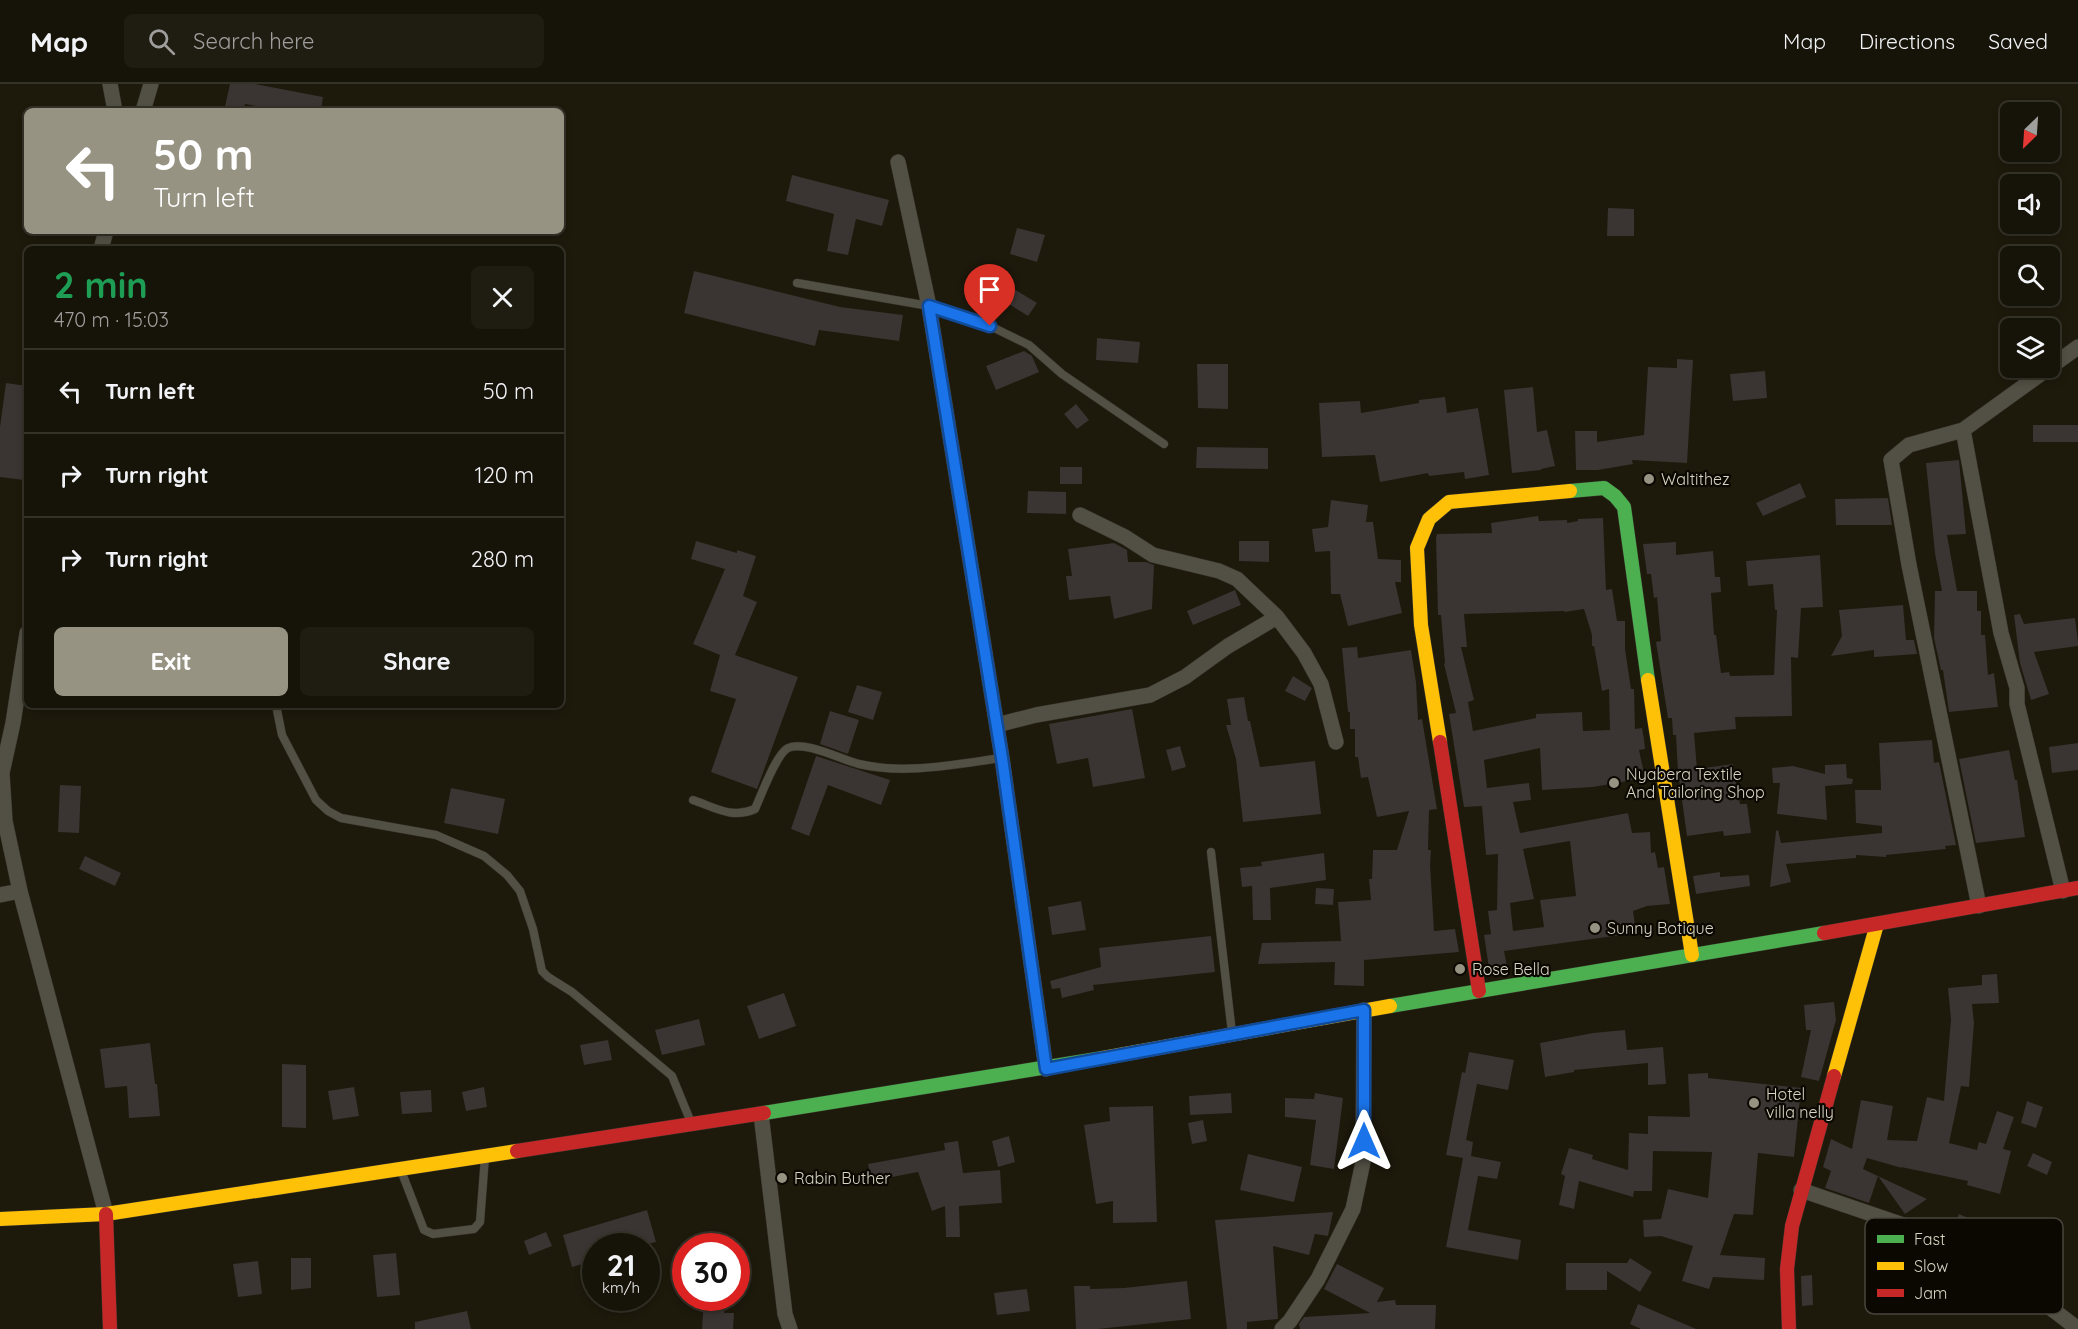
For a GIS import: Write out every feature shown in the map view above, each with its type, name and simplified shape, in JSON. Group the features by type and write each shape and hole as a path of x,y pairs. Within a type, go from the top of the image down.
{"main road":[{"path":"1479,991 1421,614 1417,548 1430,519 1449,502 1604,488 1624,507 1692,955"},
{"path":"0,1219 106,1214 1046,1069 1364,1010 2071,890"},
{"path":"1789,1329 1787,1269 1792,1226 1877,924"},
{"path":"106,1214 110,1329"}],"street":[{"path":"110,84 114,108"},
{"path":"144,108 152,84"},
{"path":"898,162 929,306 997,724 1046,1069"},
{"path":"1979,906 1891,460 1909,445 1964,430 2078,347"},
{"path":"1964,430 2001,633 2017,688 2017,704 2071,890"},
{"path":"1080,515 1125,537 1153,555 1219,571 1237,579 1277,617 1304,653 1321,684 1336,742"},
{"path":"997,724 1150,695 1185,677 1228,646 1277,617"},
{"path":"24,652 13,723 2,773 4,822 20,891 106,1214"},
{"path":"0,895 20,891"},
{"path":"1282,1329 1290,1321 1318,1279 1353,1209 1364,1162 1364,1010"},
{"path":"761,1114 785,1314 790,1329"},
{"path":"1801,1190 1883,1218"},
{"path":"2058,1314 2078,1329"}],"lane":[{"path":"797,283 929,306 990,326 1029,345 1062,374 1164,444"},
{"path":"277,708 282,735 316,800 328,811 341,818 436,835 484,856 507,875 520,891 533,928 543,971 548,977 572,992 672,1076 692,1124"},
{"path":"693,800 729,813 743,814 755,809 777,762 784,750 790,747 798,746 816,750 860,765 896,768 930,767 1002,758"},
{"path":"1211,852 1233,1034"},
{"path":"400,1169 424,1230 434,1234 474,1229 480,1222 485,1156"}],"building":[{"path":"230,84 255,84 323,97 321,108 266,108 245,104 244,108 225,108"},
{"path":"792,175 889,200 882,226 856,219 848,255 827,251 834,214 786,201"},
{"path":"1608,208 1634,209 1634,236 1607,236"},
{"path":"1017,228 1045,235 1037,262 1010,254"},
{"path":"694,271 840,307 903,315 899,341 819,330 815,346 684,313"},
{"path":"1001,281 1037,303 1028,316 993,294"},
{"path":"1097,338 1140,342 1138,363 1096,360"},
{"path":"1024,351 1032,356 1039,372 996,390 986,366"},
{"path":"1677,359 1693,360 1687,463 1632,460 1633,464 1598,470 1576,470 1575,431 1597,431 1597,442 1644,435 1648,367 1677,368"},
{"path":"1197,364 1228,364 1228,409 1198,408"},
{"path":"1765,371 1767,398 1733,401 1730,374"},
{"path":"6,383 24,386 24,480 0,477 0,427"},
{"path":"1533,387 1537,432 1547,430 1555,466 1512,473 1504,390"},
{"path":"1445,397 1447,413 1478,408 1489,475 1465,479 1464,472 1429,476 1428,473 1380,482 1375,455 1322,457 1319,403 1360,401 1361,413 1419,403 1419,400"},
{"path":"1076,404 1089,420 1077,429 1064,414"},
{"path":"2033,425 2078,425 2078,442 2033,442"},
{"path":"1197,447 1268,448 1268,469 1196,468"},
{"path":"1959,460 1966,534 1947,535 1957,591 1977,591 1977,611 1981,611 1981,635 1985,635 1988,675 1994,673 1998,707 1949,712 1943,670 1941,670 1934,638 1935,591 1942,591 1935,553 1926,463"},
{"path":"1060,467 1082,467 1082,484 1060,484"},
{"path":"1800,483 1806,497 1763,516 1756,503"},
{"path":"1028,491 1066,492 1066,514 1027,513"},
{"path":"1888,498 1892,525 1836,525 1835,499"},
{"path":"1331,500 1368,505 1366,522 1373,522 1378,559 1401,560 1401,582 1395,582 1402,613 1348,626 1340,594 1331,594 1330,551 1315,552 1312,529 1328,527"},
{"path":"1538,516 1539,521 1567,520 1567,523 1578,521 1578,519 1603,518 1606,590 1612,589 1617,621 1625,621 1625,649 1631,689 1634,689 1635,729 1642,728 1644,739 1645,749 1639,750 1645,778 1593,787 1542,790 1540,748 1484,760 1487,788 1529,783 1531,800 1513,802 1520,833 1628,813 1632,833 1650,832 1651,853 1655,852 1658,868 1664,867 1670,904 1647,906 1633,911 1636,933 1504,951 1507,966 1489,968 1484,935 1491,934 1488,911 1497,910 1498,854 1486,855 1482,806 1464,807 1449,714 1456,713 1444,664 1441,615 1438,615 1436,538 1437,534 1492,533 1491,523","holes":["1584,609 1592,635 1592,646 1594,646 1602,691 1609,689 1610,730 1583,731 1582,712 1536,714 1536,718 1473,731 1468,702 1474,700 1461,647 1467,647 1464,614 1565,612","1570,841 1576,896 1540,900 1544,927 1513,931 1510,903 1534,899 1523,849"]},
{"path":"696,541 756,556 743,596 757,602 735,655 798,677 757,789 711,772 736,699 710,691 720,655 693,644 725,569 691,559"},
{"path":"1239,541 1269,541 1269,562 1239,561"},
{"path":"1676,542 1676,555 1713,551 1715,577 1720,577 1721,592 1711,593 1714,635 1716,635 1721,673 1729,672 1730,676 1774,675 1777,610 1775,610 1773,584 1748,586 1746,561 1820,555 1823,607 1801,608 1798,658 1791,657 1792,716 1735,717 1736,729 1694,733 1697,769 1733,764 1740,804 1747,804 1751,833 1724,836 1723,831 1687,836 1678,772 1676,735 1673,735 1672,718 1668,718 1656,642 1661,641 1657,597 1654,598 1651,574 1647,574 1643,544"},
{"path":"1114,543 1127,550 1128,562 1146,562 1154,565 1152,609 1114,619 1110,596 1069,600 1066,576 1072,576 1068,549"},
{"path":"1235,590 1241,605 1193,625 1187,611"},
{"path":"1903,605 1906,640 1914,640 1917,654 1874,657 1874,650 1831,656 1842,636 1839,610"},
{"path":"2020,614 2024,624 2075,618 2078,646 2034,652 2049,694 2031,700 2020,663 2014,615"},
{"path":"1357,647 1358,658 1411,650 1418,720 1422,719 1437,809 1429,810 1428,850 1431,850 1434,931 1455,929 1459,952 1364,960 1364,986 1334,985 1335,962 1258,964 1262,943 1341,941 1338,902 1371,900 1369,879 1372,879 1373,850 1397,850 1409,811 1377,817 1368,777 1361,778 1358,757 1355,757 1355,729 1350,729 1342,648"},
{"path":"1293,676 1312,688 1305,701 1285,691"},
{"path":"857,685 882,692 873,720 848,712"},
{"path":"1244,697 1260,767 1315,761 1321,814 1243,822 1236,759 1226,725 1231,725 1227,699"},
{"path":"1132,709 1145,778 1093,787 1088,758 1057,764 1049,724"},
{"path":"830,711 859,720 848,754 820,744"},
{"path":"1932,740 1934,763 1939,762 1956,845 1945,846 1946,849 1886,855 1886,857 1856,855 1856,858 1786,864 1791,882 1770,887 1776,831 1778,830 1781,843 1882,833 1882,826 1856,823 1855,790 1881,790 1879,743"},
{"path":"2078,743 2078,770 2052,773 2049,747"},
{"path":"1180,746 1186,767 1172,771 1166,750"},
{"path":"2009,750 2015,780 2017,780 2025,837 1976,843 1959,759"},
{"path":"816,756 890,780 881,805 828,785 809,836 791,829"},
{"path":"1846,764 1847,778 1853,779 1852,784 1825,786 1827,820 1777,814 1780,783 1773,783 1772,768 1793,766 1825,774 1825,765"},
{"path":"60,785 81,786 79,833 58,832"},
{"path":"451,788 505,799 498,834 444,823"},
{"path":"1324,853 1326,880 1270,888 1271,920 1253,920 1252,886 1242,887 1240,868 1262,866 1261,862"},
{"path":"85,856 121,873 115,886 79,869"},
{"path":"1720,872 1720,877 1749,875 1750,886 1696,894 1693,876"},
{"path":"1316,888 1334,889 1333,905 1315,904"},
{"path":"1081,901 1086,930 1052,935 1048,907"},
{"path":"1211,936 1215,972 1093,985 1094,990 1062,998 1060,988 1052,989 1050,981 1101,967 1099,948"},
{"path":"1997,974 1999,1003 1972,1004 1974,1023 1969,1087 1961,1086 1949,1143 1977,1150 1979,1142 1986,1144 1997,1111 2014,1117 2003,1149 2011,1151 2000,1194 1967,1185 1968,1181 1902,1168 1867,1158 1863,1169 1878,1176 1869,1203 1825,1188 1831,1171 1823,1167 1831,1139 1852,1149 1861,1100 1893,1106 1887,1140 1917,1141 1927,1097 1944,1101 1951,1019 1948,988 1982,985 1982,975"},
{"path":"784,993 796,1026 759,1039 747,1006"},
{"path":"1834,1002 1836,1020 1819,1081 1801,1077 1811,1030 1806,1030 1804,1005"},
{"path":"699,1019 705,1045 662,1055 655,1030"},
{"path":"1625,1030 1627,1050 1663,1047 1666,1084 1648,1085 1648,1063 1574,1070 1574,1072 1545,1077 1540,1043 1593,1033"},
{"path":"608,1040 612,1060 584,1065 580,1045"},
{"path":"150,1043 160,1116 129,1118 127,1086 105,1088 100,1049"},
{"path":"1469,1052 1514,1060 1508,1090 1477,1084 1466,1140 1473,1142 1471,1156 1501,1162 1497,1179 1478,1176 1468,1230 1521,1240 1518,1260 1446,1247 1463,1158 1446,1155 1462,1072 1465,1073"},
{"path":"282,1064 306,1065 306,1128 282,1127"},
{"path":"1708,1073 1708,1078 1801,1088 1794,1157 1758,1153 1753,1215 1734,1214 1720,1255 1765,1258 1764,1280 1713,1277 1709,1289 1682,1281 1693,1246 1661,1236 1644,1237 1643,1220 1661,1219 1668,1189 1708,1198 1712,1152 1653,1151 1652,1191 1634,1191 1633,1197 1579,1181 1574,1209 1559,1205 1565,1176 1561,1174 1569,1148 1593,1155 1592,1159 1628,1170 1629,1133 1648,1134 1648,1116 1690,1117 1688,1074"},
{"path":"354,1087 359,1116 333,1120 328,1091"},
{"path":"484,1087 487,1107 466,1111 462,1092"},
{"path":"431,1090 432,1112 402,1114 400,1092"},
{"path":"1231,1093 1232,1113 1190,1115 1189,1096"},
{"path":"1315,1093 1343,1098 1334,1169 1310,1165 1316,1120 1285,1117 1285,1098 1314,1099"},
{"path":"2027,1101 2043,1107 2036,1128 2021,1123"},
{"path":"1153,1106 1157,1222 1113,1223 1113,1201 1096,1204 1084,1125 1110,1121 1109,1107"},
{"path":"1203,1120 1207,1141 1192,1144 1188,1123"},
{"path":"1009,1136 1015,1162 998,1167 992,1141"},
{"path":"958,1141 963,1173 1000,1170 1002,1203 959,1206 960,1237 946,1237 945,1206 932,1211 918,1172 871,1181 868,1164 945,1150 944,1143"},
{"path":"2033,1153 2052,1162 2047,1175 2027,1166"},
{"path":"1248,1154 1302,1167 1294,1202 1240,1190"},
{"path":"1878,1176 1927,1199 1905,1214"},
{"path":"647,1210 653,1233 582,1233 582,1264 572,1267 563,1235"},
{"path":"1333,1212 1328,1236 1315,1234 1309,1255 1273,1246 1278,1319 1247,1322 1247,1329 1227,1329 1215,1220"},
{"path":"546,1232 552,1246 529,1255 524,1241"},
{"path":"396,1253 400,1295 377,1297 373,1255"},
{"path":"291,1258 311,1258 311,1288 291,1290"},
{"path":"1630,1258 1652,1272 1640,1292 1607,1271 1607,1290 1566,1290 1566,1263 1627,1263"},
{"path":"258,1261 262,1294 238,1297 233,1264"},
{"path":"1337,1264 1384,1288 1377,1302 1395,1300 1396,1305 1436,1305 1435,1329 1300,1329 1299,1324 1304,1317 1370,1313 1324,1289"},
{"path":"1812,1275 1813,1305 1802,1306 1801,1276"},
{"path":"1187,1281 1191,1319 1098,1329 1076,1329 1074,1286 1090,1286 1090,1289 1124,1288"},
{"path":"1027,1289 1030,1311 997,1315 994,1293"},
{"path":"1638,1304 1696,1329 1641,1329 1630,1324"},
{"path":"467,1311 471,1329 415,1329 415,1322"},
{"path":"703,1311 734,1313 733,1329 702,1329"}],"traffic: fast":[{"path":"1570,491 1604,488 1624,507 1648,680"},
{"path":"1390,1006 1824,933"},
{"path":"764,1113 1103,1058"}],"traffic: slow":[{"path":"1440,742 1421,625 1417,548 1429,519 1449,502 1570,491"},
{"path":"1648,680 1692,955"},
{"path":"1834,1076 1877,924"},
{"path":"1103,1058 1390,1006"},
{"path":"0,1219 106,1214 517,1151"}],"traffic: jam":[{"path":"1440,742 1479,991"},
{"path":"1824,933 2078,888"},
{"path":"1789,1329 1787,1269 1792,1226 1834,1076"},
{"path":"517,1151 764,1113"},
{"path":"106,1214 110,1329"}],"place":[{"name":"Waltithez","path":"1649,479"},
{"name":"Nyabera Textile And Tailoring Shop","path":"1614,783"},
{"name":"Sunny Botique","path":"1595,928"},
{"name":"Rose Bella","path":"1460,969"},
{"name":"Hotel villa nelly","path":"1754,1103"},
{"name":"Rabin Buther","path":"782,1178"}],"route":[{"path":"990,326 929,306 1002,758 1046,1069 1364,1010 1364,1141"}]}
